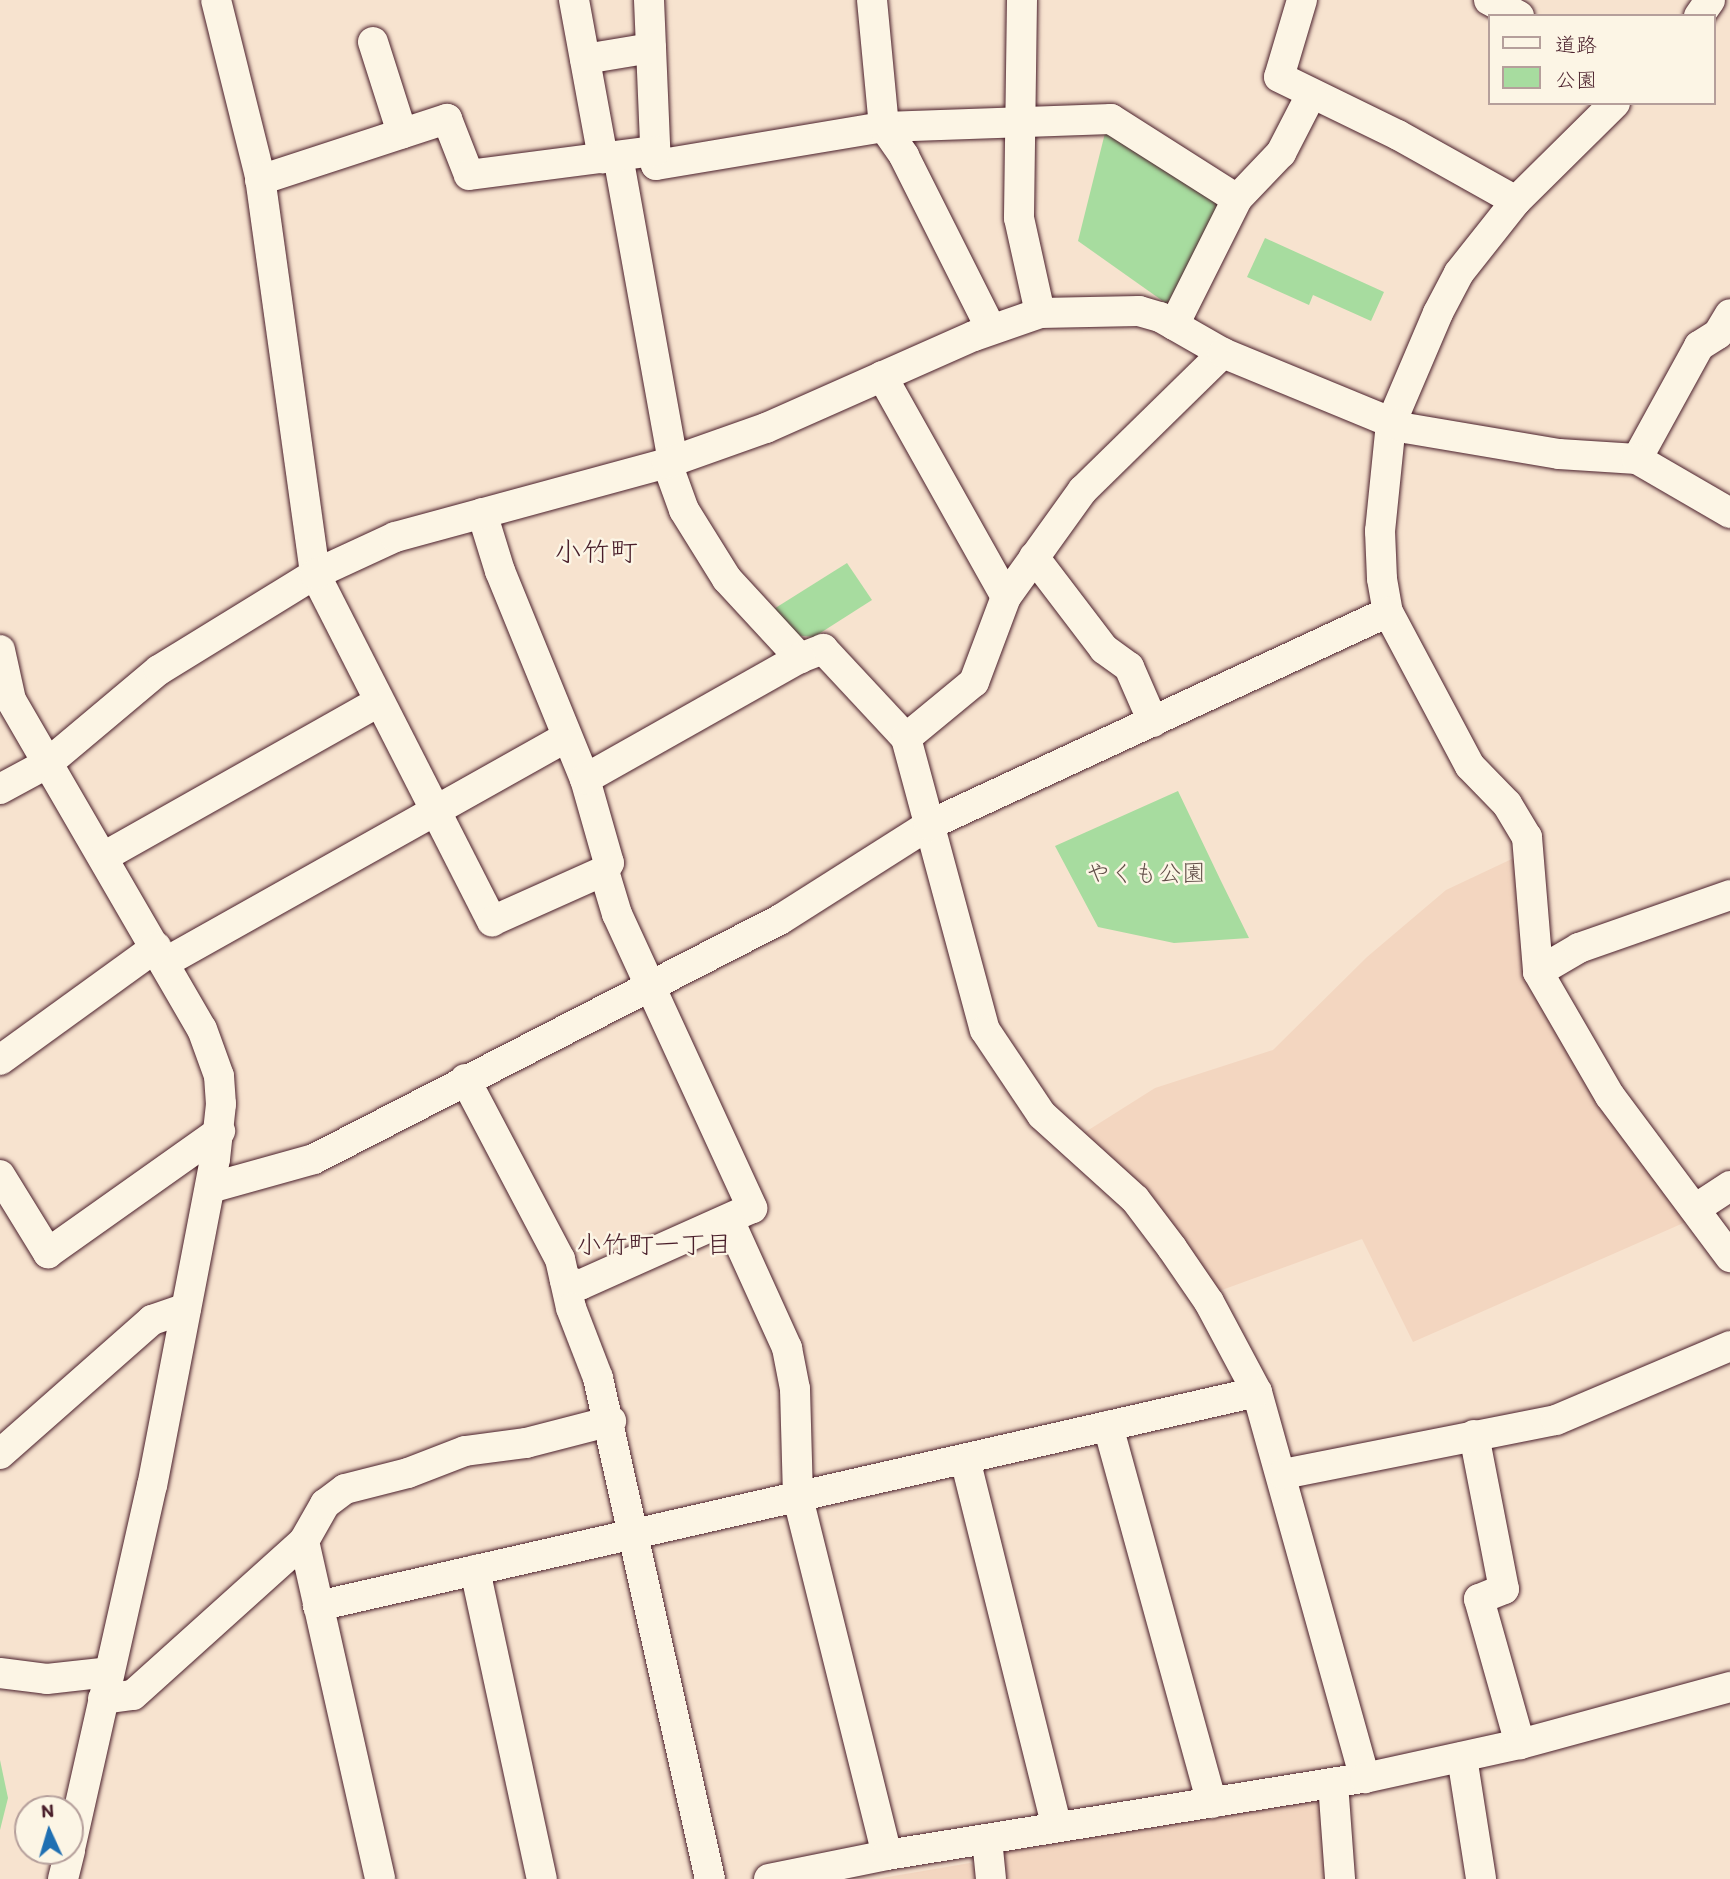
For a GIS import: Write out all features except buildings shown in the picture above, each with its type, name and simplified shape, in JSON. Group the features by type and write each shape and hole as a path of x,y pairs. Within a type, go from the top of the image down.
{"street":[{"path":"216,0 260,180 315,574 433,811 492,921 604,871 609,863 585,779 500,571 482,513"},
{"path":"574,0 584,59 610,157 670,462 684,510 727,579 800,657"},
{"path":"649,0 656,164 884,127 1019,119 1111,119 1237,198"},
{"path":"872,0 884,127 904,156 992,329"},
{"path":"1022,0 1019,218 1040,313"},
{"path":"1302,0 1279,77 1311,95 1398,135 1516,201"},
{"path":"1489,0 1515,14"},
{"path":"373,42 402,133"},
{"path":"584,59 650,48"},
{"path":"1174,325 1237,198 1281,153 1311,95"},
{"path":"1613,105 1516,201 1459,273 1391,423 1380,531 1388,612 1470,766 1507,804 1527,837 1538,972 1610,1096 1730,1257"},
{"path":"260,180 446,119 469,174 655,151"},
{"path":"0,789 48,763 159,670 315,574 395,537 670,462 766,428 992,329 1040,313 1139,311 1174,325 1223,353 1391,423 1559,454 1637,459 1730,513"},
{"path":"1637,459 1699,346 1718,334 1730,314"},
{"path":"906,738 974,682 1006,597 1083,490 1223,353"},
{"path":"882,376 1006,597"},
{"path":"1034,557 1104,649 1129,667 1153,722"},
{"path":"210,1188 314,1159 465,1079 781,919 929,825 1388,612"},
{"path":"585,779 800,657 823,649 906,738 985,1030 1042,1115 1135,1199 1165,1238 1209,1302 1257,1392 1283,1474 1365,1779"},
{"path":"0,650 12,701 105,856 160,955 212,1052 219,1076 220,1131 210,1188 82,1795"},
{"path":"105,856 378,702"},
{"path":"0,1060 160,955 567,737"},
{"path":"565,1280 580,1285 752,1208 649,987 617,914 604,871"},
{"path":"1538,972 1579,948 1730,895"},
{"path":"465,1079 560,1259 611,1421 709,1879"},
{"path":"0,1175 48,1253 220,1131"},
{"path":"1695,1209 1730,1186"},
{"path":"729,1220 787,1348 794,1390 798,1497 887,1856"},
{"path":"0,1454 152,1320 186,1308"},
{"path":"1283,1474 1556,1420 1730,1346"},
{"path":"318,1606 1257,1392"},
{"path":"0,1673 106,1685 133,1695 304,1541 325,1504 345,1489 408,1473 465,1451 526,1443 611,1421"},
{"path":"1108,1426 1212,1802"},
{"path":"1474,1435 1504,1589 1479,1600 1520,1744"},
{"path":"965,1459 1057,1827"},
{"path":"304,1541 380,1879"},
{"path":"475,1570 542,1879"},
{"path":"769,1879 1057,1827 1365,1779 1520,1744 1730,1687"},
{"path":"1462,1757 1482,1879"},
{"path":"1333,1783 1339,1879"},
{"path":"987,1839 992,1879"}],"shaded area":[{"path":"1516,857 1524,966 1688,1221 1413,1342 1362,1239 1211,1294 1079,1136 1155,1088 1273,1050 1367,957 1446,890"},
{"path":"1322,1798 1333,1879 1000,1879 1001,1851"},
{"path":"970,1863 979,1869 980,1879 876,1879"}],"green space":[{"path":"1106,129 1223,202 1167,304 1078,241"},
{"path":"1265,238 1384,292 1371,321 1313,295 1309,305 1247,277"},
{"path":"847,563 872,600 814,637 793,635 769,612"},
{"name":"やくも公園","path":"1178,791 1249,938 1174,943 1098,927 1055,846"},
{"path":"0,1760 8,1798 0,1830"}],"district":[{"name":"小竹町","path":"596,551"},
{"name":"小竹町一丁目","path":"654,1245"}]}
